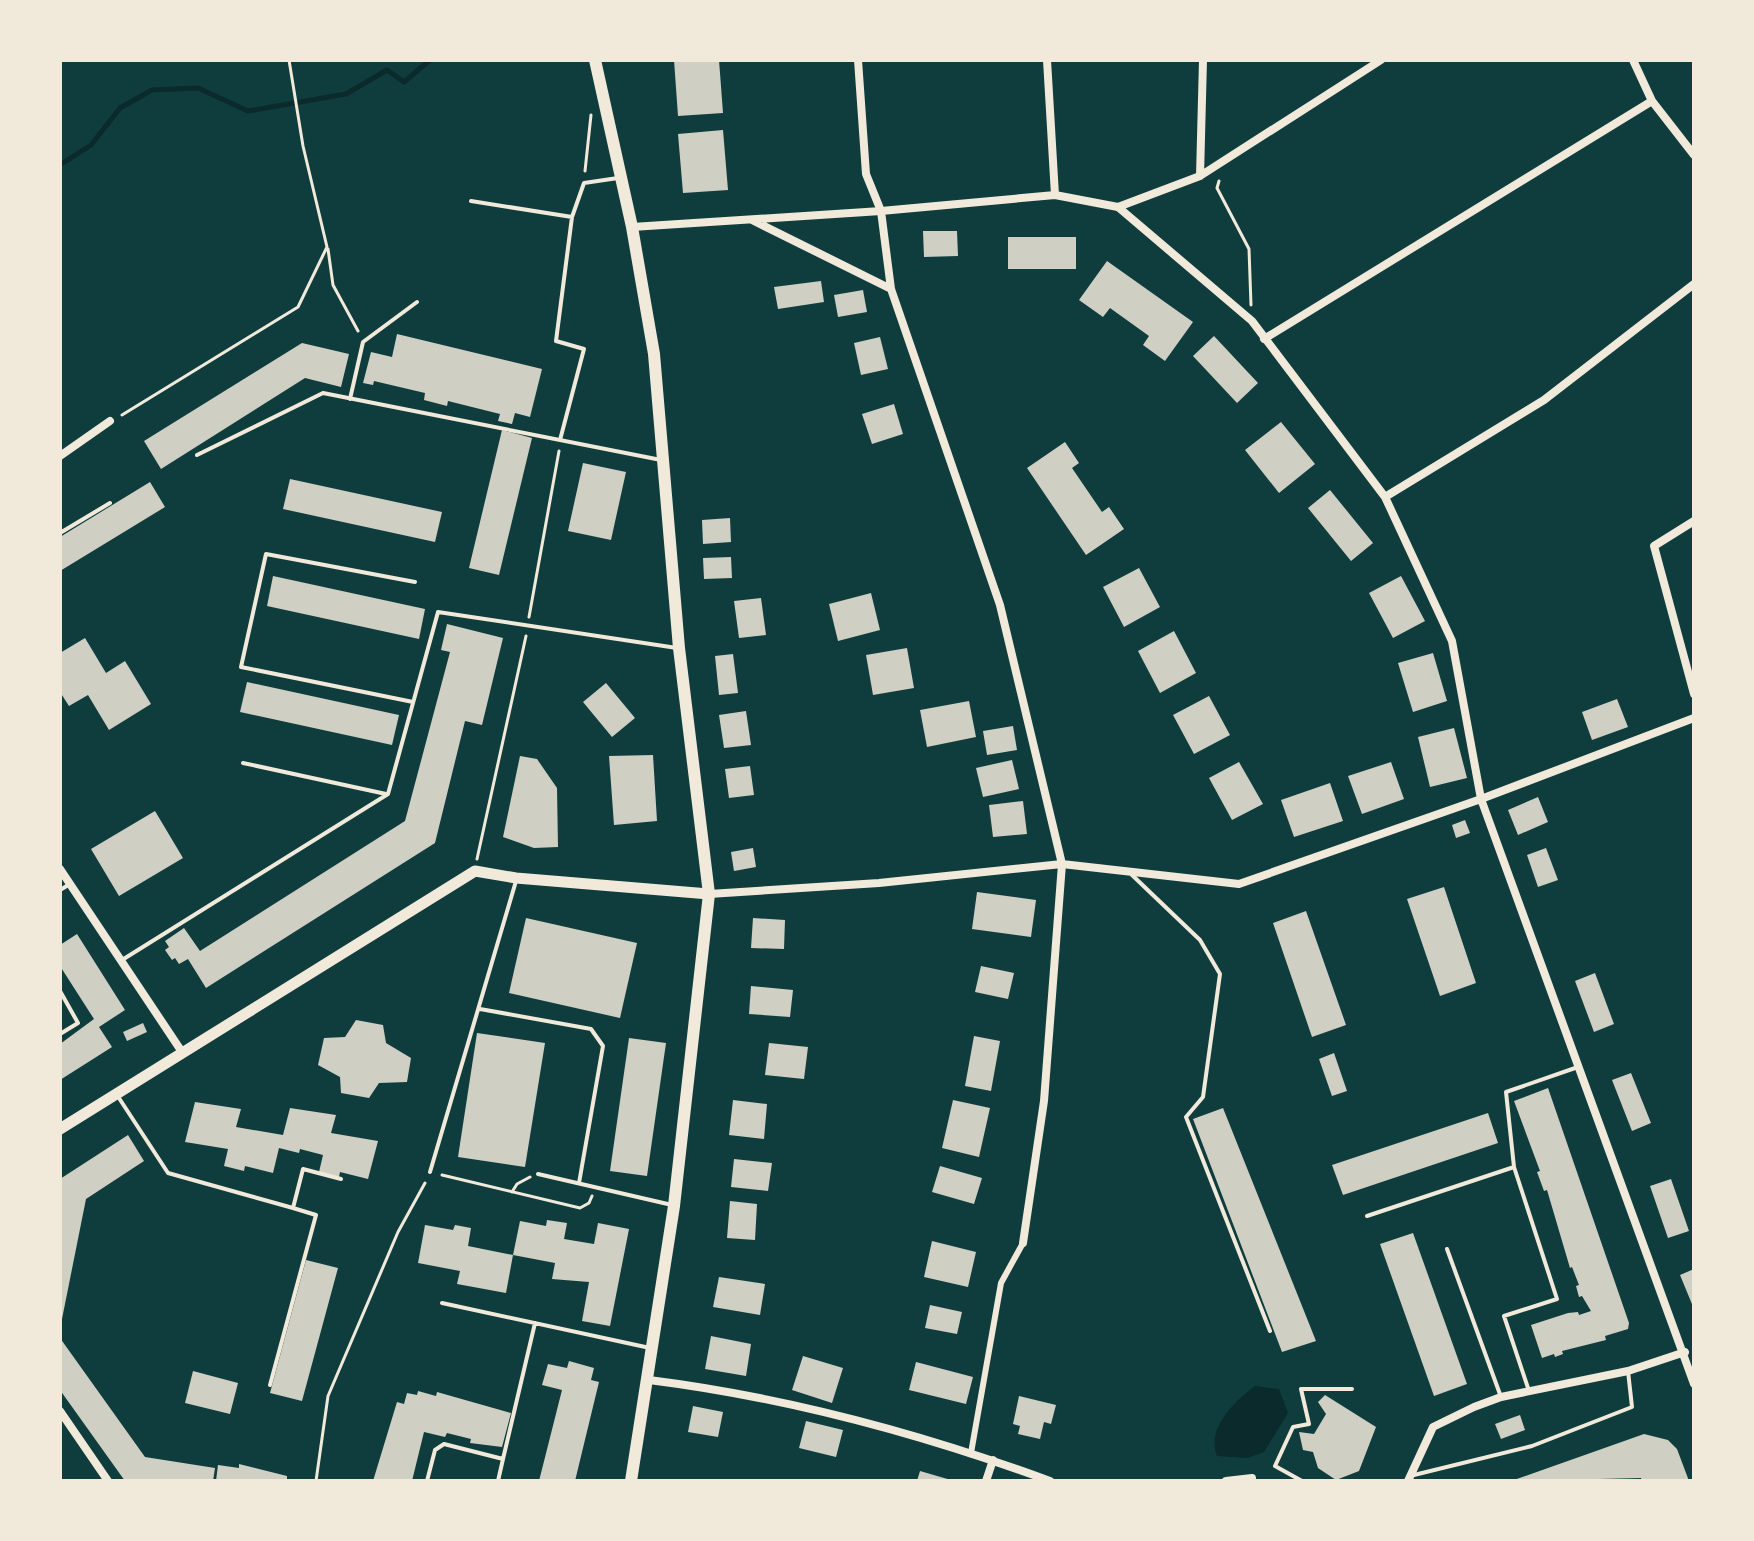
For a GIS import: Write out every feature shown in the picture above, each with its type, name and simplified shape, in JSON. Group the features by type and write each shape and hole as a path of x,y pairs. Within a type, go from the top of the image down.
{"main road":[{"path":"595,60 632,227 654,354 679,648 709,894 674,1206 631,1481"}],"street":[{"path":"858,60 866,174 881,211 891,289 1000,605 1062,864 1044,1101 1023,1243 1001,1283 971,1453"},
{"path":"1047,60 1055,195"},
{"path":"1200,176 1203,60"},
{"path":"1118,207 1200,176 1381,60"},
{"path":"1633,60 1652,101 1694,155"},
{"path":"1264,339 1652,101"},
{"path":"632,227 881,211 1055,195 1118,207 1252,321 1385,497 1452,641 1481,799 1694,1382"},
{"path":"751,219 891,289"},
{"path":"1385,497 1544,400 1694,284"},
{"path":"60,456 110,421"},
{"path":"1694,521 1654,546 1694,694"},
{"path":"60,1129 475,871 516,878 709,894 879,883 1062,864 1239,884 1481,799 1694,718"},
{"path":"60,869 182,1052"},
{"path":"1410,1478 1433,1427 1501,1397 1628,1371 1685,1352"},
{"path":"649,1380 732,1390 971,1453 1050,1481"},
{"path":"61,1414 108,1481"},
{"path":"986,1481 993,1460"},
{"path":"1226,1481 1252,1478"}],"lane":[{"path":"560,440 584,349 556,341 572,217 584,183 621,178"},
{"path":"471,201 572,217"},
{"path":"350,399 363,342 417,302"},
{"path":"197,455 323,393 664,460"},
{"path":"60,533 110,503"},
{"path":"413,702 241,667 266,554 415,582"},
{"path":"121,960 388,794 438,612 679,648"},
{"path":"243,763 388,794"},
{"path":"1127,870 1200,940 1220,974 1203,1097 1186,1117 1270,1331"},
{"path":"430,1172 516,878"},
{"path":"60,890 70,884"},
{"path":"60,991 78,1023 60,1034"},
{"path":"480,1009 591,1029 603,1046 579,1183"},
{"path":"1529,1391 1504,1316 1557,1299 1514,1167 1506,1092 1578,1067"},
{"path":"116,1092 168,1173 316,1215 270,1385"},
{"path":"1367,1216 1514,1167"},
{"path":"293,1208 303,1169 341,1179"},
{"path":"538,1174 674,1206"},
{"path":"1447,1249 1501,1397"},
{"path":"442,1303 653,1349"},
{"path":"498,1481 535,1323"},
{"path":"1410,1478 1532,1446 1632,1407 1628,1371"},
{"path":"1302,1481 1275,1466 1293,1427 1309,1424 1301,1389 1352,1389"},
{"path":"427,1481 435,1450 444,1444 503,1459"}],"path":[{"path":"290,62 303,146 333,285 363,342"},
{"path":"584,183 592,110"},
{"path":"1222,162 1217,188 1249,249 1252,321"},
{"path":"110,421 298,307 327,247"},
{"path":"475,871 528,626 560,440"},
{"path":"316,1481 328,1396 398,1232 430,1172 580,1208 589,1203 595,1187"},
{"path":"512,1192 517,1184 538,1174"}],"water":[{"path":"1255,1386 1279,1389 1288,1413 1264,1452 1247,1458 1217,1456 1215,1436 1224,1416"}],"building":[{"path":"674,60 719,60 723,113 678,116"},
{"path":"723,130 728,190 683,193 678,134"},
{"path":"923,231 957,231 958,256 924,257"},
{"path":"1008,237 1076,237 1076,269 1008,269"},
{"path":"1107,261 1193,322 1165,361 1143,345 1149,336 1110,308 1103,317 1079,300"},
{"path":"821,281 824,302 778,309 774,287"},
{"path":"863,290 867,312 838,317 834,295"},
{"path":"397,334 542,369 530,417 515,413 512,424 498,421 500,414 448,401 447,406 424,400 425,393 374,381 373,385 363,383 371,352 392,357"},
{"path":"1214,336 1258,383 1237,403 1193,356"},
{"path":"880,337 888,369 861,375 854,343"},
{"path":"302,343 349,354 341,387 305,378 161,469 144,441"},
{"path":"894,404 903,434 872,444 862,414"},
{"path":"1281,422 1315,464 1279,493 1245,450"},
{"path":"502,430 532,438 499,575 469,568"},
{"path":"1065,442 1079,463 1072,468 1102,512 1109,507 1124,529 1086,555 1027,468"},
{"path":"583,463 626,472 611,540 568,531"},
{"path":"290,479 442,512 435,542 283,509"},
{"path":"150,482 165,507 60,571 60,537"},
{"path":"1330,490 1373,543 1351,561 1308,508"},
{"path":"730,518 731,542 703,544 702,520"},
{"path":"731,557 732,578 704,579 703,558"},
{"path":"1139,568 1160,607 1124,627 1103,587"},
{"path":"273,576 425,609 419,639 267,606"},
{"path":"1401,576 1425,621 1393,638 1369,593"},
{"path":"871,593 880,630 838,641 829,604"},
{"path":"761,598 766,635 739,638 734,601"},
{"path":"447,624 503,638 482,725 465,721 435,843 206,988 188,959 179,964 175,958 172,960 165,950 169,947 165,941 184,928 200,951 405,821 450,652 441,650"},
{"path":"1174,631 1196,673 1160,693 1138,651"},
{"path":"85,638 106,673 125,661 151,704 109,730 88,695 69,706 60,692 60,653"},
{"path":"907,648 914,688 873,695 866,655"},
{"path":"1433,653 1447,701 1413,712 1398,663"},
{"path":"733,654 738,693 719,695 715,656"},
{"path":"247,682 399,715 392,745 240,712"},
{"path":"606,683 635,718 612,737 583,702"},
{"path":"1209,696 1230,735 1194,754 1173,715"},
{"path":"1617,699 1628,727 1592,740 1582,712"},
{"path":"969,701 976,737 927,747 920,710"},
{"path":"746,711 751,745 724,748 719,715"},
{"path":"1013,726 1017,750 987,755 983,731"},
{"path":"1454,728 1467,778 1430,787 1418,737"},
{"path":"653,755 657,821 614,825 609,756"},
{"path":"520,756 537,759 557,788 558,847 534,848 503,837"},
{"path":"1012,760 1019,789 983,797 976,768"},
{"path":"1239,762 1263,804 1232,820 1209,778"},
{"path":"1391,762 1404,799 1362,814 1348,776"},
{"path":"750,766 754,795 729,798 725,769"},
{"path":"1330,783 1343,821 1294,837 1281,800"},
{"path":"1538,797 1548,822 1518,835 1508,810"},
{"path":"1023,801 1027,834 993,837 989,805"},
{"path":"155,811 183,858 119,896 91,849"},
{"path":"1465,820 1470,833 1456,838 1452,825"},
{"path":"753,848 756,867 734,871 731,852"},
{"path":"1546,848 1558,880 1538,887 1527,855"},
{"path":"1444,887 1476,983 1440,996 1407,899"},
{"path":"977,892 1036,900 1031,937 972,929"},
{"path":"1306,911 1346,1025 1312,1037 1273,923"},
{"path":"526,918 637,943 620,1018 509,993"},
{"path":"753,918 785,920 784,949 751,948"},
{"path":"77,934 125,1010 99,1027 112,1047 60,1080 60,1044 94,1019 60,966 60,945"},
{"path":"981,966 1014,973 1008,999 975,992"},
{"path":"1595,973 1614,1024 1594,1032 1575,981"},
{"path":"751,986 793,990 790,1017 749,1014"},
{"path":"356,1020 383,1025 386,1043 411,1058 407,1082 379,1083 369,1098 341,1093 340,1077 318,1065 324,1038 345,1037"},
{"path":"143,1023 147,1032 127,1041 123,1032"},
{"path":"477,1033 545,1043 525,1167 458,1157"},
{"path":"974,1036 1000,1041 991,1091 965,1086"},
{"path":"629,1038 666,1043 647,1176 610,1171"},
{"path":"769,1043 808,1047 804,1079 765,1075"},
{"path":"1334,1053 1347,1091 1332,1096 1319,1059"},
{"path":"1631,1073 1651,1123 1632,1131 1612,1080"},
{"path":"1548,1088 1629,1323 1628,1329 1605,1336 1606,1340 1562,1351 1563,1354 1555,1357 1554,1354 1542,1358 1531,1325 1568,1313 1578,1312 1579,1315 1591,1311 1582,1296 1579,1297 1576,1286 1579,1285 1570,1268 1547,1190 1544,1191 1537,1172 1540,1171 1514,1101"},
{"path":"733,1100 767,1104 764,1139 729,1135"},
{"path":"953,1100 990,1108 979,1157 942,1148"},
{"path":"195,1102 241,1109 236,1127 283,1135 290,1108 336,1115 331,1133 378,1141 368,1179 340,1172 339,1177 319,1172 323,1155 300,1149 299,1153 279,1148 273,1173 245,1166 244,1171 224,1166 228,1149 185,1142"},
{"path":"1223,1108 1316,1341 1282,1352 1193,1119"},
{"path":"1488,1113 1498,1143 1343,1195 1332,1165"},
{"path":"128,1135 144,1161 86,1199 60,1329 60,1179"},
{"path":"734,1159 772,1163 768,1191 731,1187"},
{"path":"940,1166 982,1178 974,1204 932,1192"},
{"path":"1671,1179 1689,1231 1668,1238 1650,1186"},
{"path":"730,1201 757,1204 755,1240 727,1238"},
{"path":"547,1220 567,1223 564,1239 594,1244 598,1223 629,1229 610,1326 582,1321 589,1282 552,1279 555,1263 513,1255 520,1221 546,1226"},
{"path":"425,1225 453,1230 455,1225 471,1228 468,1246 513,1255 506,1293 457,1284 460,1271 418,1263"},
{"path":"1413,1233 1467,1384 1434,1396 1380,1244"},
{"path":"932,1241 976,1252 968,1287 924,1277"},
{"path":"306,1260 338,1268 302,1401 270,1393"},
{"path":"1694,1269 1694,1309 1680,1275"},
{"path":"719,1277 765,1284 760,1315 713,1307"},
{"path":"930,1305 962,1312 957,1334 925,1328"},
{"path":"711,1336 751,1344 746,1376 705,1369"},
{"path":"60,1338 145,1457 215,1468 213,1481 125,1481 60,1390"},
{"path":"803,1356 843,1368 832,1403 792,1390"},
{"path":"569,1361 594,1368 591,1380 599,1382 575,1481 539,1481 562,1390 542,1385 548,1364 567,1368"},
{"path":"916,1362 973,1377 966,1404 909,1390"},
{"path":"193,1371 238,1383 230,1414 185,1403"},
{"path":"418,1391 436,1396 437,1392 511,1413 502,1447 470,1443 471,1439 447,1433 445,1437 424,1432 412,1481 373,1481 397,1402 404,1404 407,1393 417,1395"},
{"path":"1325,1395 1376,1427 1359,1471 1336,1480 1318,1468 1313,1452 1303,1450 1299,1432 1314,1434 1326,1414 1318,1402"},
{"path":"1019,1396 1056,1405 1051,1424 1044,1422 1040,1439 1018,1434 1020,1426 1013,1424"},
{"path":"693,1406 723,1412 718,1437 688,1432"},
{"path":"1520,1415 1525,1430 1501,1439 1495,1424"},
{"path":"806,1421 843,1430 836,1457 799,1448"},
{"path":"1644,1434 1668,1440 1677,1449 1689,1481 1642,1481 1641,1478 1511,1481"},
{"path":"239,1464 287,1476 287,1481 216,1481 218,1465 239,1468"},
{"path":"920,1471 951,1480 951,1481 917,1481"}],"waterway":[{"path":"60,165 91,145 120,108 152,90 198,88 248,111 346,94 387,70 404,82 430,60"}]}
